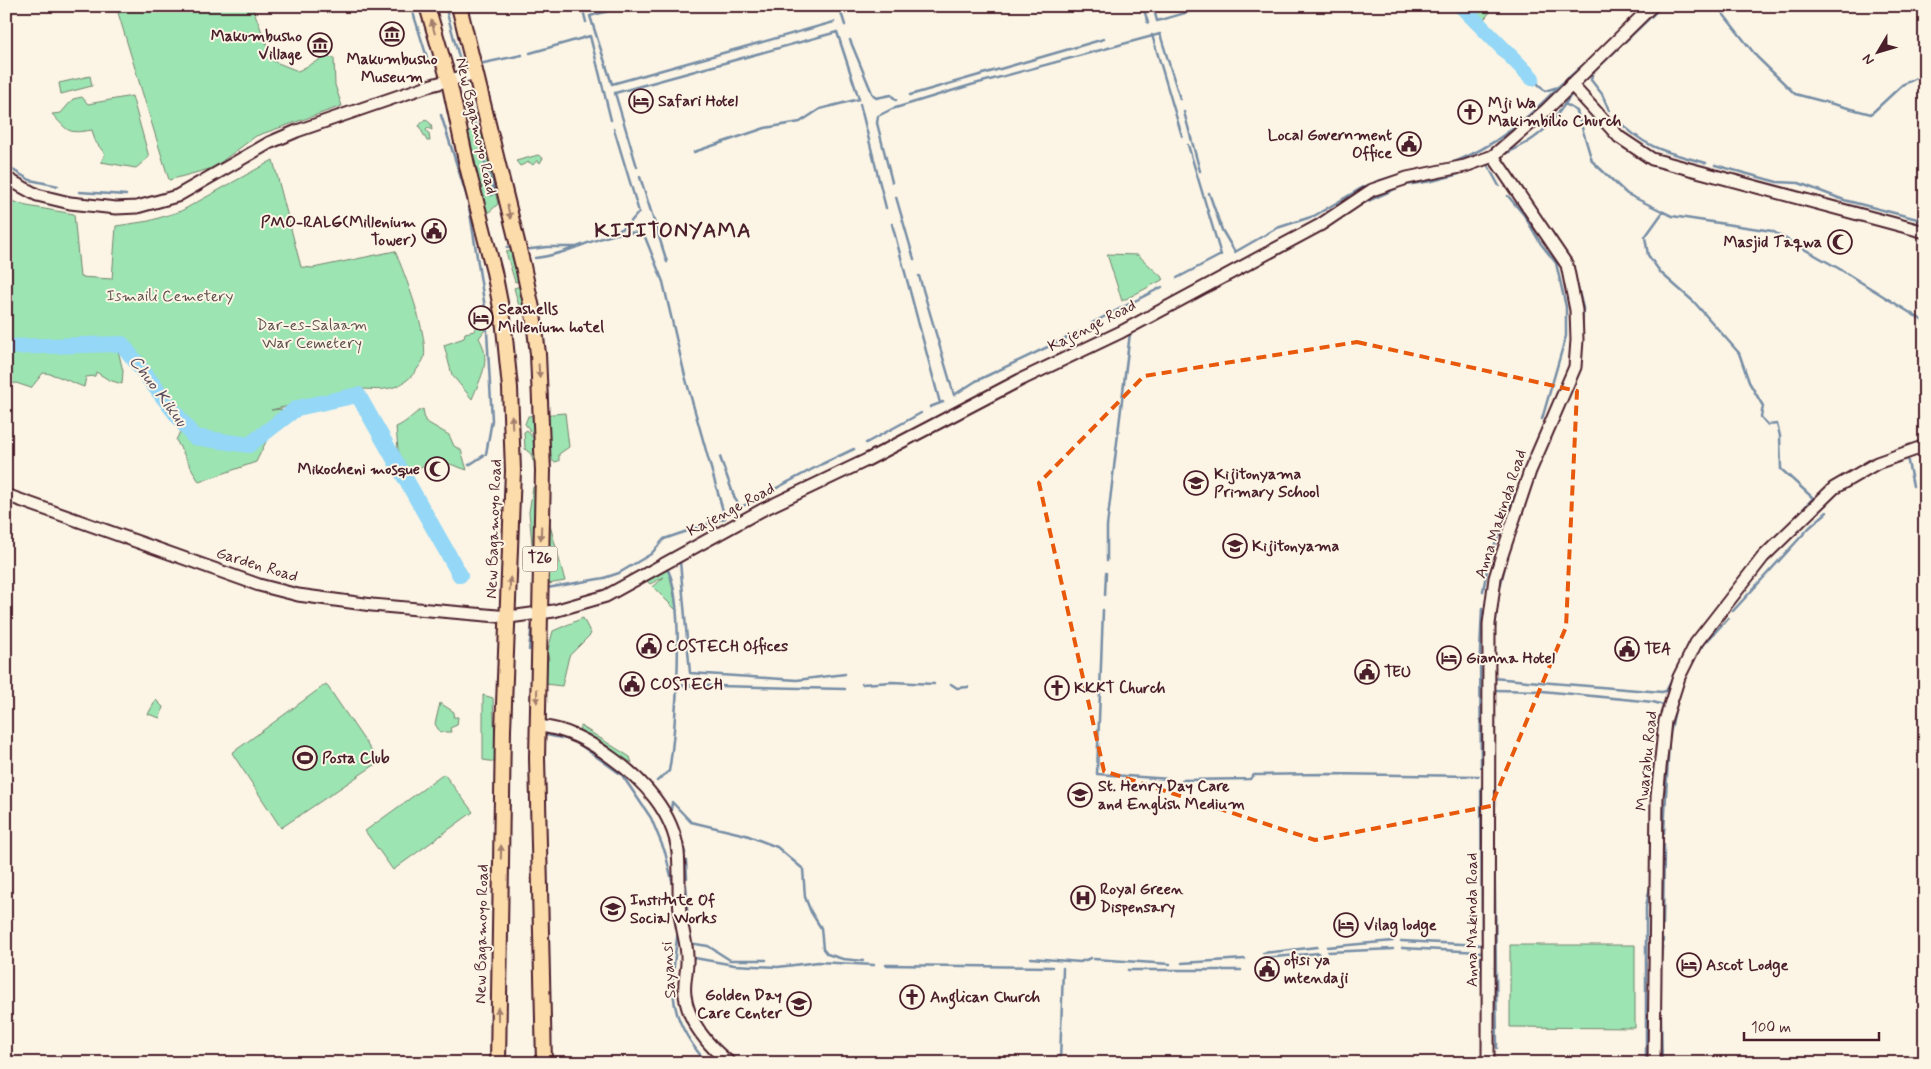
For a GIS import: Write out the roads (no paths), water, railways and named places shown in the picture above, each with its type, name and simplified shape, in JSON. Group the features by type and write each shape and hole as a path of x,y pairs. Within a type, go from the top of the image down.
{"highway":[{"name":"New Bagamoyo Road","path":"427,6 449,81 468,170 494,272 508,352 514,450 509,617 503,730 498,1063"},
{"name":"New Bagamoyo Road","path":"459,6 523,266 538,354 543,472 538,613 537,726 544,1063"}],"street":[{"name":"Kajenge Road","path":"509,617 578,606 621,589 762,510 867,460 1020,380 1121,332 1320,226 1372,190 1407,178 1495,160 1652,6"},
{"path":"6,178 37,195 70,203 116,208 136,207 176,196 269,143 476,73"},
{"path":"1571,84 1619,137 1652,159 1925,232"},
{"name":"Anna Makinda Road","path":"1488,1063 1487,769 1489,624 1496,578 1530,471 1575,367 1577,340 1576,310 1567,265 1495,160"},
{"name":"Mwarabu Road","path":"1654,1063 1657,797 1665,721 1679,677 1696,642 1763,557 1834,488 1863,470 1925,446"},
{"name":"Garden Road","path":"6,495 250,582 298,596 372,606 509,617"},
{"name":"Sayansi","path":"537,726 568,732 599,749 628,769 655,798 669,822 678,850 680,913 687,957 685,995 692,1016 704,1039 730,1063"}],"waterway":[{"path":"411,6 429,64"},
{"path":"445,6 459,57"},
{"path":"582,6 586,22"},
{"path":"626,6 590,16 612,84 834,22"},
{"path":"829,6 830,10"},
{"path":"839,6 845,25"},
{"path":"1143,6 1148,23"},
{"path":"1153,6 1157,21 1209,6"},
{"path":"1461,6 1532,78"},
{"path":"1579,86 1662,6"},
{"path":"1717,6 1757,57 1795,94 1871,114 1902,85 1925,74"},
{"path":"637,167 615,93 837,32 859,99 820,109 800,122 765,128 694,152"},
{"path":"892,182 877,123 878,116 892,109 971,85 1160,34 1180,99"},
{"path":"1152,35 1182,136"},
{"path":"530,53 590,36 611,120"},
{"path":"910,95 1104,39"},
{"path":"850,40 872,93 876,98 891,95 896,100"},
{"path":"1558,87 1599,51"},
{"path":"479,64 522,55"},
{"path":"462,69 470,67"},
{"path":"1592,75 1591,80 1602,94 1609,110"},
{"path":"1452,163 1482,149 1522,122 1558,87 1545,91 1532,78"},
{"path":"1500,156 1525,144 1542,131 1557,115 1573,92"},
{"path":"470,104 482,154 495,193 491,195"},
{"path":"860,104 886,208"},
{"path":"1565,104 1577,111 1592,161 1627,194 1672,216 1772,231 1838,268 1925,322"},
{"path":"1184,112 1200,171"},
{"path":"441,115 468,200 486,314 492,420 486,454 469,465"},
{"path":"1615,117 1646,143 1667,152 1706,163"},
{"path":"608,236 627,226 639,212 614,129"},
{"path":"1177,278 1221,255 1188,145"},
{"path":"1486,162 1499,186"},
{"path":"1715,165 1777,182 1799,183 1844,200 1925,221"},
{"path":"6,166 30,180 58,186"},
{"path":"1405,185 1459,174"},
{"path":"1375,182 1398,175"},
{"path":"640,177 667,262"},
{"path":"1209,193 1222,230 1235,252 1277,228 1314,216 1365,186"},
{"path":"1359,205 1397,188"},
{"path":"79,192 126,195"},
{"path":"1508,196 1524,215 1541,244 1556,263 1566,307 1566,336 1542,419"},
{"path":"896,197 914,259"},
{"path":"1663,212 1645,237 1648,255 1661,273 1694,302 1739,353 1749,382 1763,406 1761,417 1768,425 1777,424 1780,436 1781,469 1813,498 1796,517"},
{"path":"892,224 940,403"},
{"path":"1552,232 1569,259"},
{"path":"535,258 557,254 611,235 634,233 645,237 663,282 685,376 725,518 664,539 651,554 619,573 604,578 547,588"},
{"path":"507,247 515,250"},
{"path":"523,250 547,247 577,247"},
{"path":"1572,264 1583,308 1582,334"},
{"path":"919,276 954,395 976,381 1079,332"},
{"path":"1092,323 1162,287"},
{"path":"1107,561 1107,526 1130,333"},
{"path":"1581,357 1582,342"},
{"name":"Chuo Kikuu","path":"6,347 122,344 194,437 249,445 297,408 358,395 460,575"},
{"path":"930,407 943,402"},
{"path":"866,443 921,413"},
{"path":"720,457 735,499 741,507 854,449"},
{"path":"1915,455 1925,453"},
{"path":"1907,457 1913,486"},
{"path":"1483,591 1489,559 1521,481"},
{"path":"1733,611 1809,528 1827,512"},
{"path":"700,550 719,540"},
{"path":"1499,592 1508,553"},
{"path":"680,561 690,673 797,680 845,674"},
{"path":"657,781 669,771 678,665 676,605 672,582 666,567"},
{"path":"1105,595 1106,573"},
{"path":"1494,636 1498,600"},
{"path":"1481,767 1480,652 1482,608"},
{"path":"1103,610 1097,774 1170,779"},
{"path":"1699,650 1728,618"},
{"path":"529,650 532,624 535,622"},
{"path":"1492,678 1662,692 1666,691 1673,678"},
{"path":"862,684 892,682 934,684"},
{"path":"951,684 957,688 968,687"},
{"path":"677,685 845,689"},
{"path":"1493,690 1542,691 1653,702 1667,706"},
{"path":"1664,833 1669,739 1676,705"},
{"path":"542,734 571,740"},
{"path":"576,742 622,775 651,818 665,852 674,888"},
{"path":"1182,780 1250,779 1254,775 1326,774 1479,776"},
{"path":"1481,788 1482,939"},
{"path":"672,802 691,822 746,835 777,847 803,869 805,897 811,912 821,928 823,949 827,954 843,959 863,961"},
{"path":"670,815 672,803"},
{"path":"1494,821 1497,1048"},
{"path":"680,838 685,853"},
{"path":"1663,925 1664,845"},
{"path":"686,861 687,878"},
{"path":"1646,1063 1646,907 1651,881"},
{"path":"686,885 687,896"},
{"path":"687,902 687,912"},
{"path":"688,918 688,926"},
{"path":"678,930 673,985 674,1001 684,1030 693,1046 707,1063"},
{"path":"1660,969 1663,939"},
{"path":"1327,947 1393,941"},
{"path":"1401,941 1482,945"},
{"path":"689,943 708,946 730,960 766,960"},
{"path":"1263,953 1317,947"},
{"path":"1402,948 1481,952"},
{"path":"1328,952 1393,949"},
{"path":"1263,958 1319,953"},
{"path":"689,957 734,965 778,967 818,962 874,965"},
{"path":"1481,957 1483,1009"},
{"path":"1031,958 1080,962 1091,958"},
{"path":"1094,959 1170,964"},
{"path":"1182,963 1245,959"},
{"path":"886,965 1052,967"},
{"path":"1060,1063 1063,968"},
{"path":"1128,970 1241,970"},
{"path":"1660,979 1662,1063"}],"place":[{"name":"Makumbusho Museum","path":"392,34"},
{"name":"Makumbusho Village","path":"320,45"},
{"name":"Safari Hotel","path":"641,101"},
{"name":"Mji Wa Makimbilio Church","path":"1470,112"},
{"name":"Local Government Office","path":"1409,144"},
{"name":"PMO-RALG(Millenium Tower)","path":"434,231"},
{"name":"Masjid Taqwa","path":"1840,242"},
{"name":"Seashells Millenium hotel","path":"481,318"},
{"name":"Mikocheni mosque","path":"437,469"},
{"name":"Kijitonyama Primary School","path":"1196,483"},
{"name":"Kijitonyama","path":"1235,546"},
{"name":"COSTECH Offices","path":"649,646"},
{"name":"TEA","path":"1627,649"},
{"name":"Gianna Hotel","path":"1449,658"},
{"name":"TEU","path":"1367,672"},
{"name":"COSTECH","path":"632,684"},
{"name":"KKKT Church","path":"1057,688"},
{"name":"Posta Club","path":"305,758"},
{"name":"St. Henry Day Care and English Medium","path":"1080,795"},
{"name":"Royal Green Dispensary","path":"1083,898"},
{"name":"Institute Of Social Works","path":"613,909"},
{"name":"Vilag lodge","path":"1346,925"},
{"name":"Ascot Lodge","path":"1689,965"},
{"name":"ofisi ya mtendaji","path":"1267,969"},
{"name":"Anglican Church","path":"912,997"},
{"name":"Golden Day Care Center","path":"799,1004"}],"district":[{"name":"KIJITONYAMA","path":"673,231"}],"park label":[{"name":"Ismaili Cemetery","path":"170,296"},
{"name":"Dar-es-Salaam War Cemetery","path":"312,334"}]}
